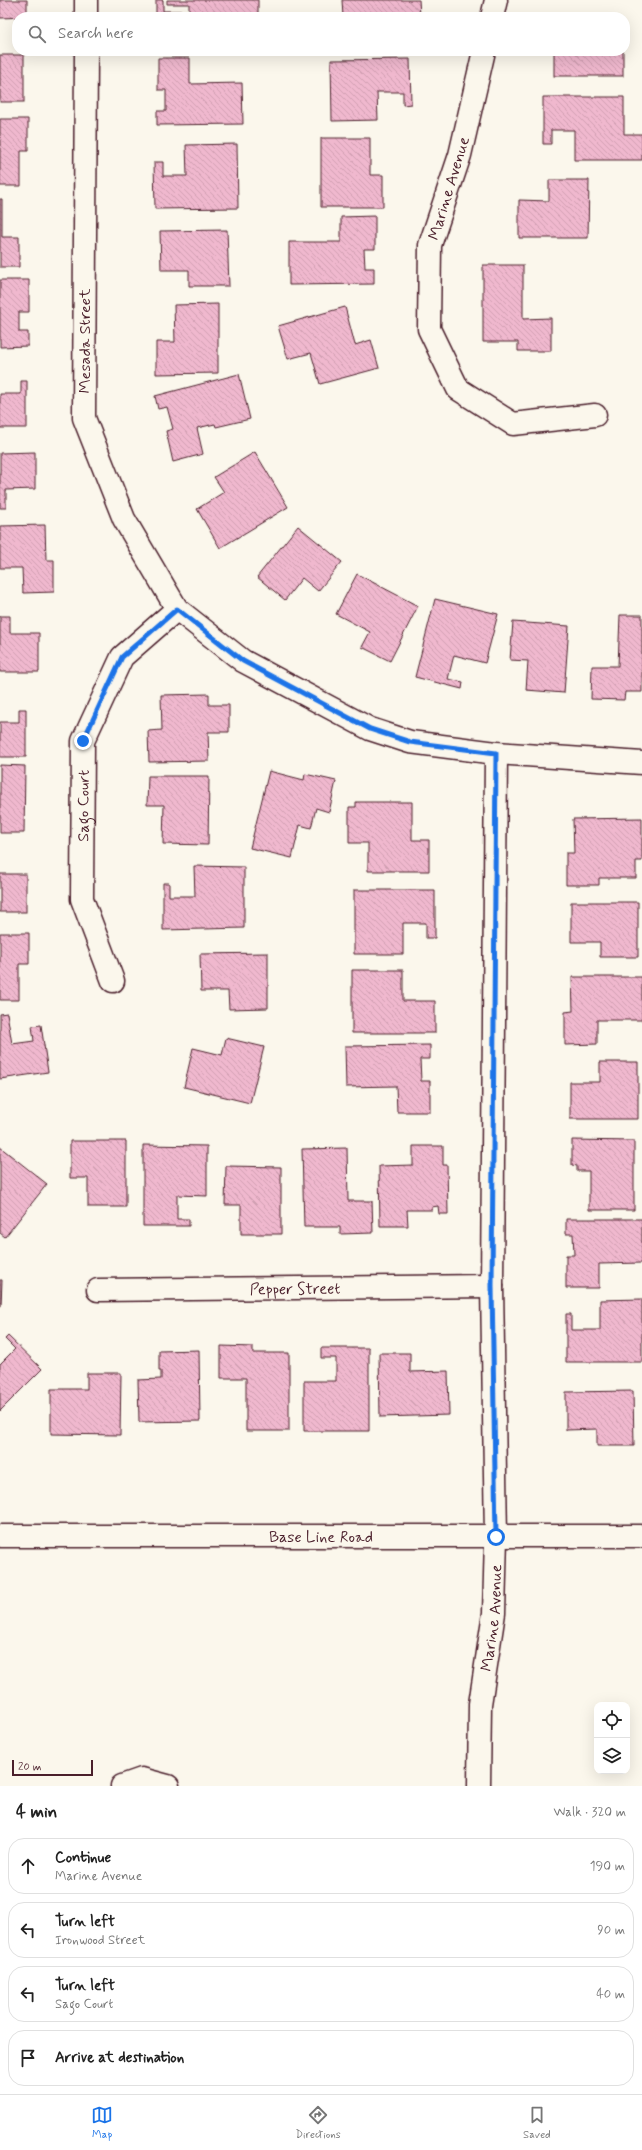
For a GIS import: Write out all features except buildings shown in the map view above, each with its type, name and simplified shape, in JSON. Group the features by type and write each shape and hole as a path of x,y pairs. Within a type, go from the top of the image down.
{"street":[{"path":"86,0 86,12"},
{"path":"493,12 496,0"},
{"name":"Mesada Street","path":"86,56 84,418 124,519 177,609"},
{"name":"Marine Avenue","path":"483,56 460,155 430,244 429,329 458,389 513,424 595,415"},
{"path":"177,609 243,661 370,729 410,742 496,753 642,763"},
{"name":"Sago Court","path":"113,981 82,899 83,741 122,657 177,609"},
{"name":"Marine Avenue","path":"479,1786 480,1704 494,1613 496,1537 492,1286 496,753"},
{"name":"Pepper Street","path":"98,1290 492,1286"},
{"name":"Base Line Road","path":"0,1536 642,1536"},
{"path":"122,1786 142,1779 168,1786"}],"route":[{"path":"83,741 122,657 177,609 243,661 370,729 410,742 496,753 492,1286 496,1537"}]}
